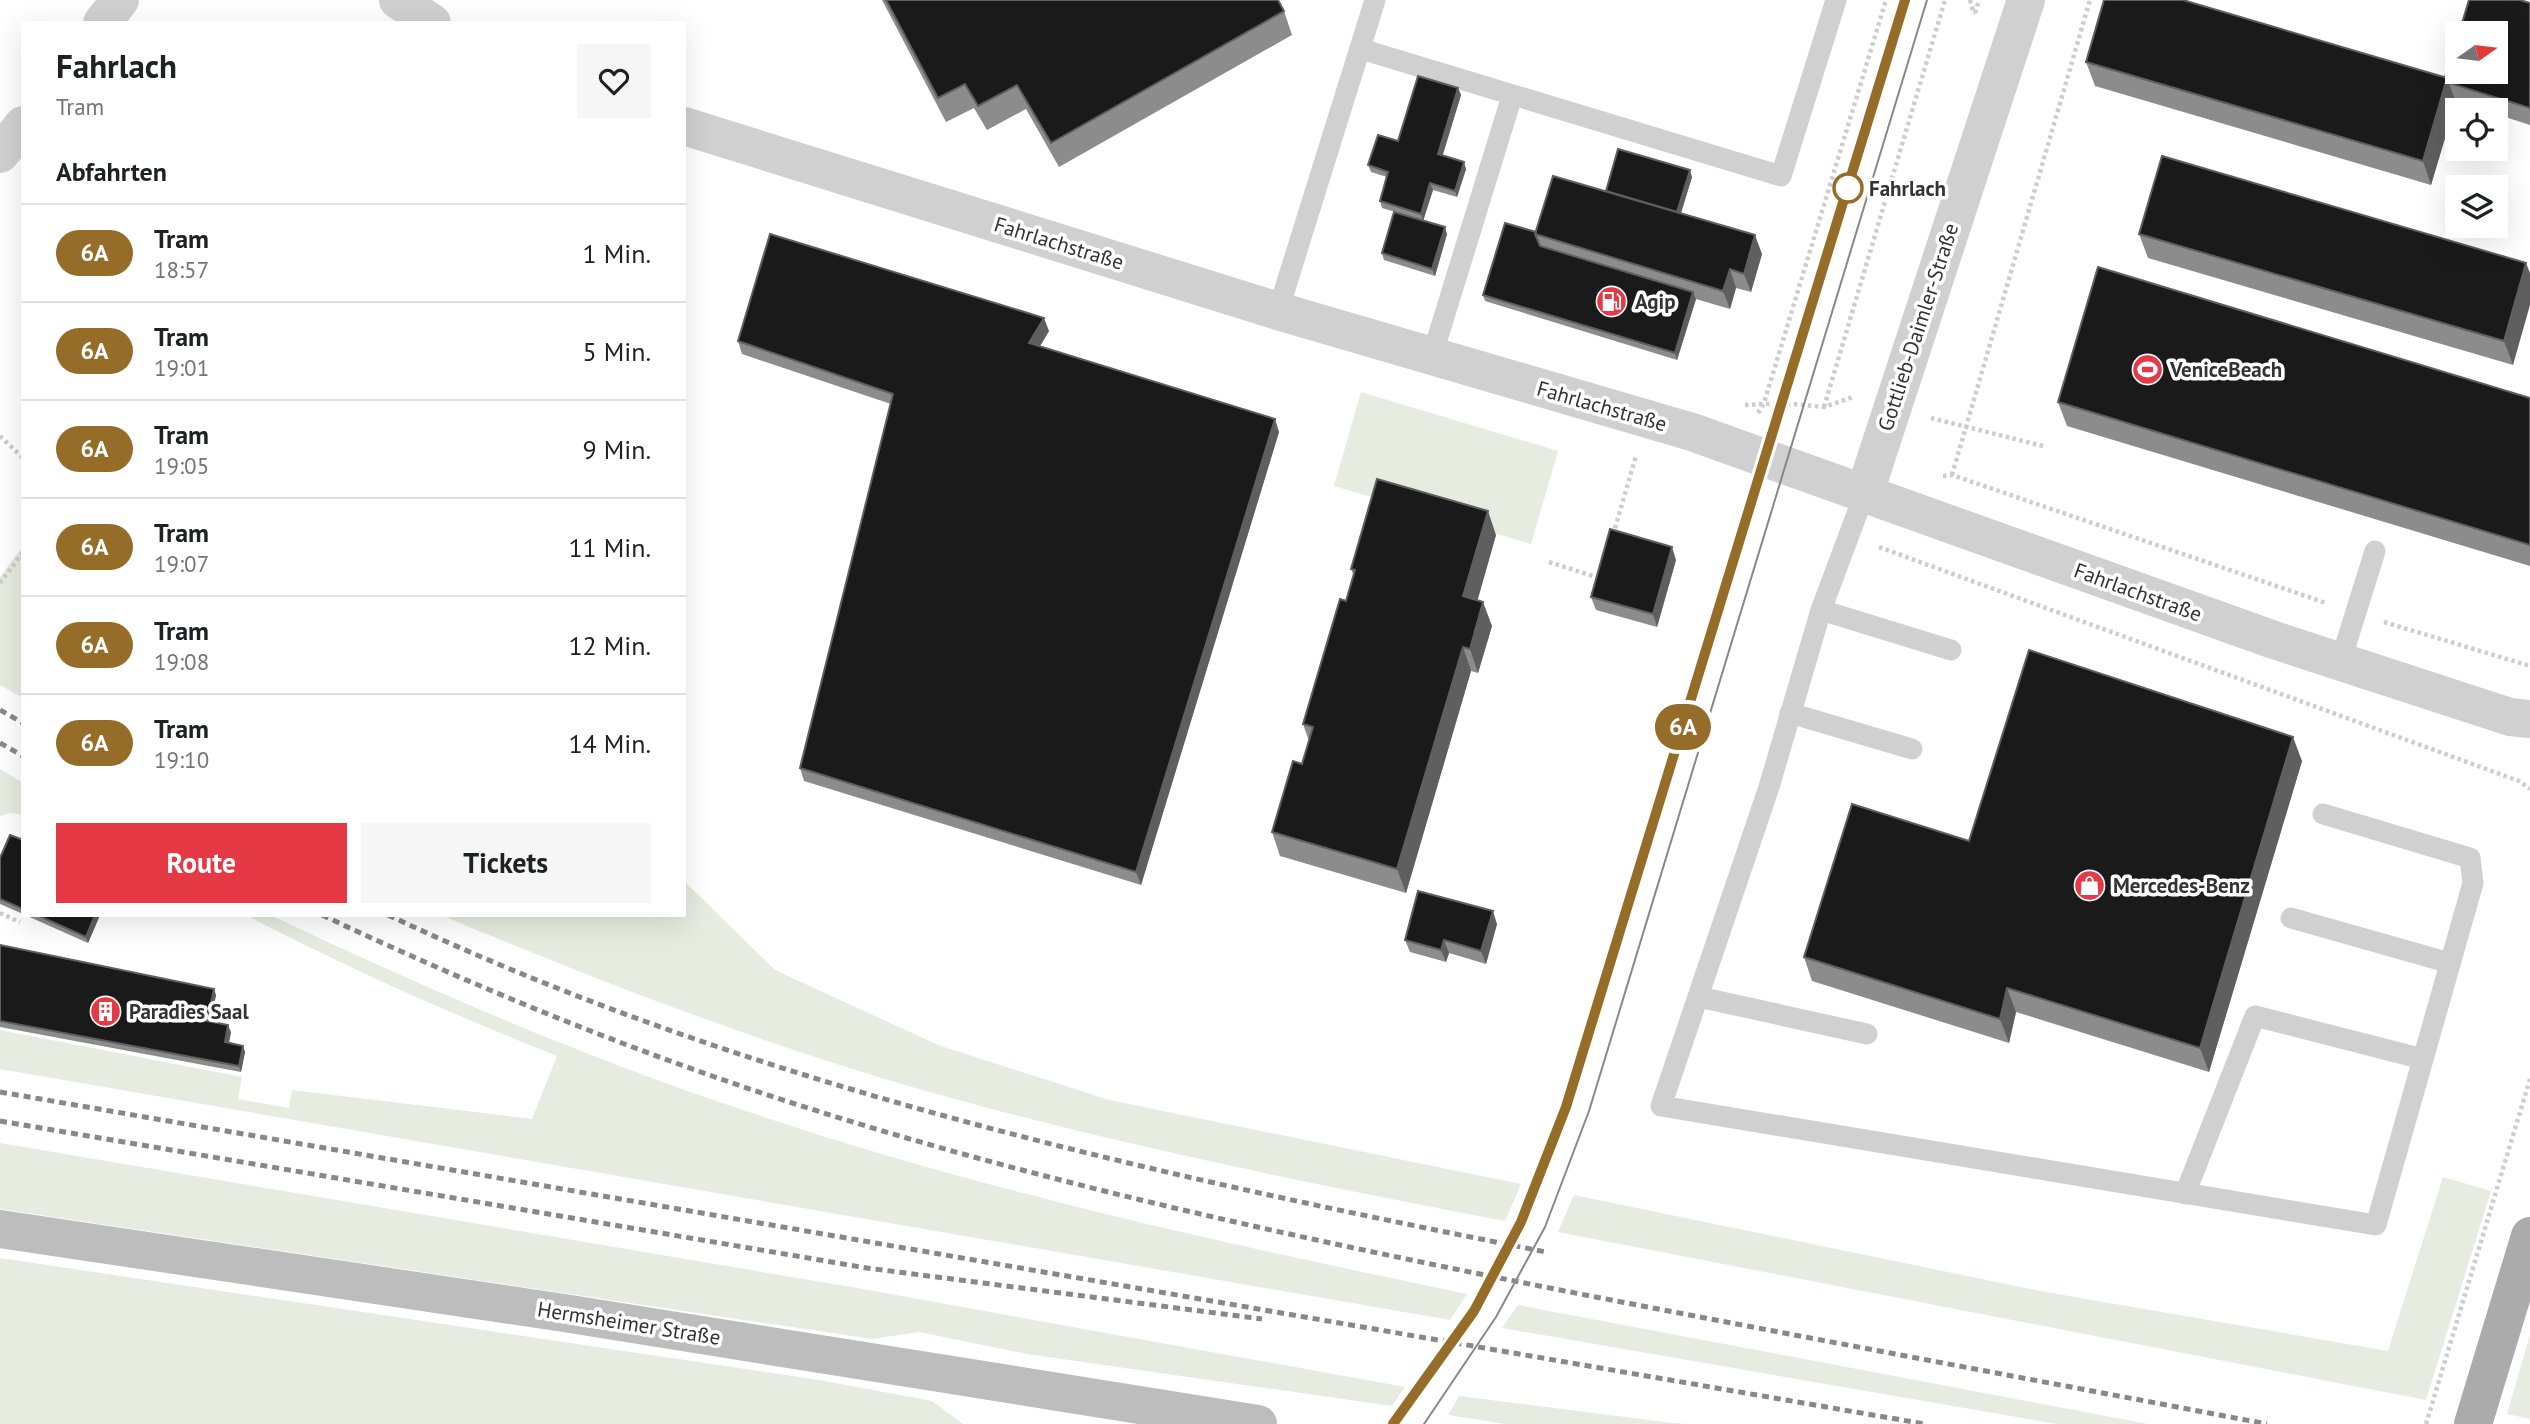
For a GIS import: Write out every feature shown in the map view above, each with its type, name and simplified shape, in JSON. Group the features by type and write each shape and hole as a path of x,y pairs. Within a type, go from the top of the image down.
{"main road":[{"path":"2473,1424 2530,1236"}],"street":[{"path":"104,21 120,0"},
{"path":"398,0 429,21"},
{"name":"Gottlieb-Daimler-Straße","path":"1864,495 2026,0"},
{"name":"Fahrlachstraße","path":"686,127 1278,311 1648,419 2340,663 2523,724"},
{"path":"0,154 21,128"},
{"name":"Hermsheimer Straße","path":"0,1229 758,1343 1258,1424"}],"lane":[{"path":"1278,311 1376,0"},
{"path":"1361,49 1781,176 1836,0"},
{"path":"1432,356 1512,96"},
{"path":"1864,495 1821,610 1769,787 1661,1106 2376,1225 2473,883 2470,858 2323,814"},
{"path":"2340,663 2375,551"},
{"path":"1821,610 1951,650"},
{"path":"1790,713 1912,749"},
{"path":"2291,918 2450,963"},
{"path":"1699,997 1867,1034"},
{"path":"2185,1194 2255,1016 2423,1059"}],"path":[{"path":"1858,395 1824,407 1764,403 1886,0"},
{"path":"1824,407 1945,0"},
{"path":"1970,0 1974,15"},
{"path":"1952,475 2090,0"},
{"path":"1611,542 1648,419"},
{"path":"1965,428 2043,446"},
{"path":"0,436 21,456"},
{"path":"1939,476 1952,475 2356,613 2530,666"},
{"path":"1849,536 2506,776 2530,789"},
{"path":"0,583 21,555"},
{"path":"1549,562 1601,579 1604,567"},
{"path":"0,914 20,922"},
{"path":"2426,1424 2530,1079"}],"shaded area":[{"path":"1361,392 1558,451 1531,544 1334,486"},
{"path":"21,549 21,697 0,685 0,577"},
{"path":"0,769 21,782 21,815 10,813 0,816"},
{"path":"686,883 775,970 938,1045 1109,1100 1521,1184 1505,1221 1282,1177 1133,1144 985,1107 852,1069 733,1029 557,963 446,917 686,917"},
{"path":"250,917 274,917 385,968 559,1042 677,1087 827,1137 917,1164 1099,1212 1467,1294 1450,1320 0,1069 0,1030 242,1077 238,1099 289,1108 292,1090 532,1119 557,1056 400,990"},
{"path":"0,1143 863,1289 1405,1387 1392,1406 1027,1354 919,1332 872,1339 0,1209"},
{"path":"2443,1177 2491,1191 2426,1400 1558,1232 1574,1195 2040,1291 2388,1351"},
{"path":"0,1258 819,1380 932,1401 963,1424 0,1424"},
{"path":"1518,1305 2148,1424 2057,1424 1502,1328"},
{"path":"2530,1335 2530,1419 2507,1414"},
{"path":"1459,1396 1687,1424 1506,1424 1448,1415"}],"building":[{"path":"886,0 1278,0 1284,11 1051,143 1017,85 978,106 965,84 938,98"},
{"path":"2104,0 2183,0 2445,77 2445,84 2423,161 2086,62"},
{"path":"2469,0 2520,0 2530,3 2530,108 2508,101 2508,98 2498,98 2452,84 2508,84 2508,21 2463,21"},
{"path":"1418,76 1458,88 1438,154 1464,162 1455,191 1430,183 1421,214 1380,201 1388,172 1368,165 1378,135 1398,141"},
{"path":"1618,149 1690,170 1677,212 1606,191"},
{"path":"2162,156 2526,263 2504,341 2139,234"},
{"path":"1553,176 1755,235 1744,274 1730,269 1723,291 1535,234"},
{"path":"1394,212 1445,227 1432,269 1382,253"},
{"path":"1505,223 1536,232 1540,246 1693,292 1675,353 1483,295"},
{"path":"770,234 1044,318 1029,343 1275,419 1136,872 800,768 893,394 738,341"},
{"path":"2098,267 2530,398 2530,545 2058,402"},
{"path":"1377,479 1488,511 1463,596 1483,602 1470,649 1463,647 1397,869 1272,832 1293,761 1302,764 1313,727 1303,724 1340,599 1346,601 1355,570 1351,569"},
{"path":"1610,529 1672,547 1653,614 1591,597"},
{"path":"2029,650 2293,737 2200,1048 2007,988 2000,1019 1804,957 1852,804 1969,841"},
{"path":"10,835 21,839 21,908 0,899 0,858"},
{"path":"1418,891 1493,911 1481,951 1444,940 1441,950 1405,940"},
{"path":"41,917 94,917 86,937"},
{"name":"Paradies Saal","path":"0,945 214,989 207,1021 228,1025 225,1042 243,1046 239,1066 0,1021"}],"tram line":[{"path":"1393,1424 1474,1311 1521,1222 1565,1107 1905,0"},
{"name":"6A","path":"1393,1424 1413,1401 1474,1311 1521,1222 1566,1107 1905,0"},
{"path":"1424,1424 1496,1317 1545,1227 1589,1111 1927,0"}],"railway":[{"path":"0,710 21,722"},
{"path":"0,743 21,755"},
{"path":"326,917 531,1007 637,1049 845,1120 1050,1177 1257,1227 1466,1271 2267,1424"},
{"path":"393,917 527,976 668,1030 811,1077 1102,1157 1250,1191 1546,1252"},
{"path":"0,1092 1925,1424"},
{"path":"0,1121 867,1268 1262,1319"}],"place":[{"name":"Fahrlach","path":"1848,188"},
{"name":"Agip","path":"1612,301"},
{"name":"VeniceBeach","path":"2147,369"},
{"name":"Mercedes-Benz","path":"2090,885"},
{"name":"Paradies Saal","path":"106,1011"}]}
